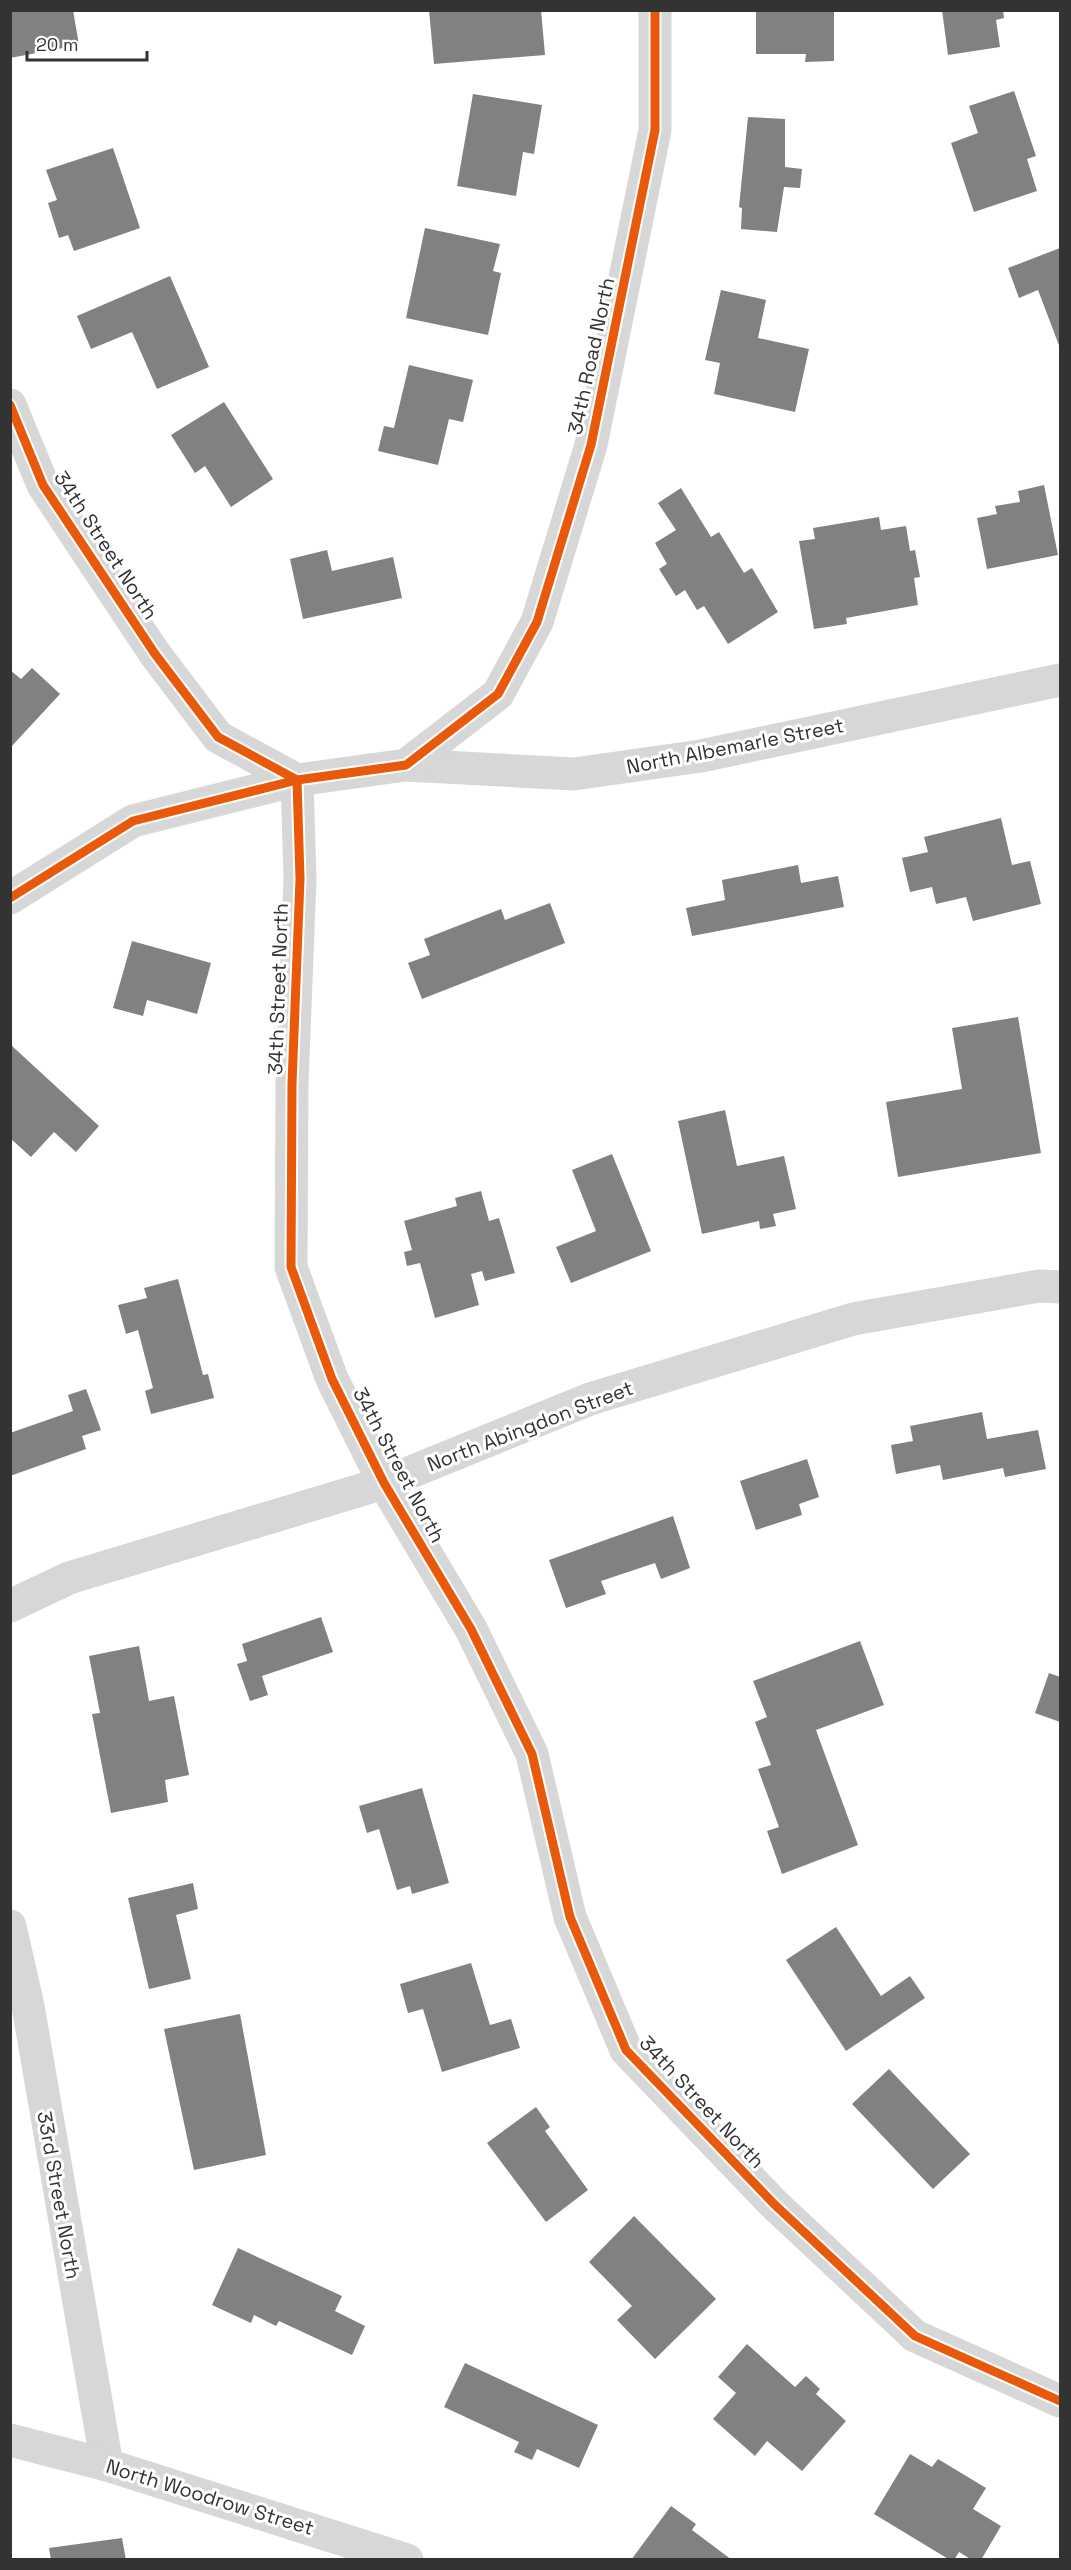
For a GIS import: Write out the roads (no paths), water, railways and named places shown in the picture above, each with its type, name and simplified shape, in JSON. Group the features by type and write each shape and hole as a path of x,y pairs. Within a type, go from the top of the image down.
{"street":[{"name":"34th Road North","path":"498,694 537,622 591,445 655,130 655,10"},
{"name":"34th Street North","path":"10,405 43,485 155,654 218,736 297,780 300,879 292,1084 291,1267 332,1379 384,1483 471,1629 532,1754 570,1917 626,2050 774,2204 915,2336 1060,2401"},
{"name":"North Albemarle Street","path":"10,898 133,821 297,780 406,765 574,774 701,756 1060,680"},
{"name":"North Albemarle Street","path":"406,765 498,694"},
{"name":"North Abingdon Street","path":"10,1606 69,1578 384,1483 590,1399 853,1319 1039,1286 1060,1287"},
{"name":"33rd Street North","path":"10,1926 28,2006 107,2465"},
{"name":"North Woodrow Street","path":"10,2440 107,2465 407,2559"}]}
